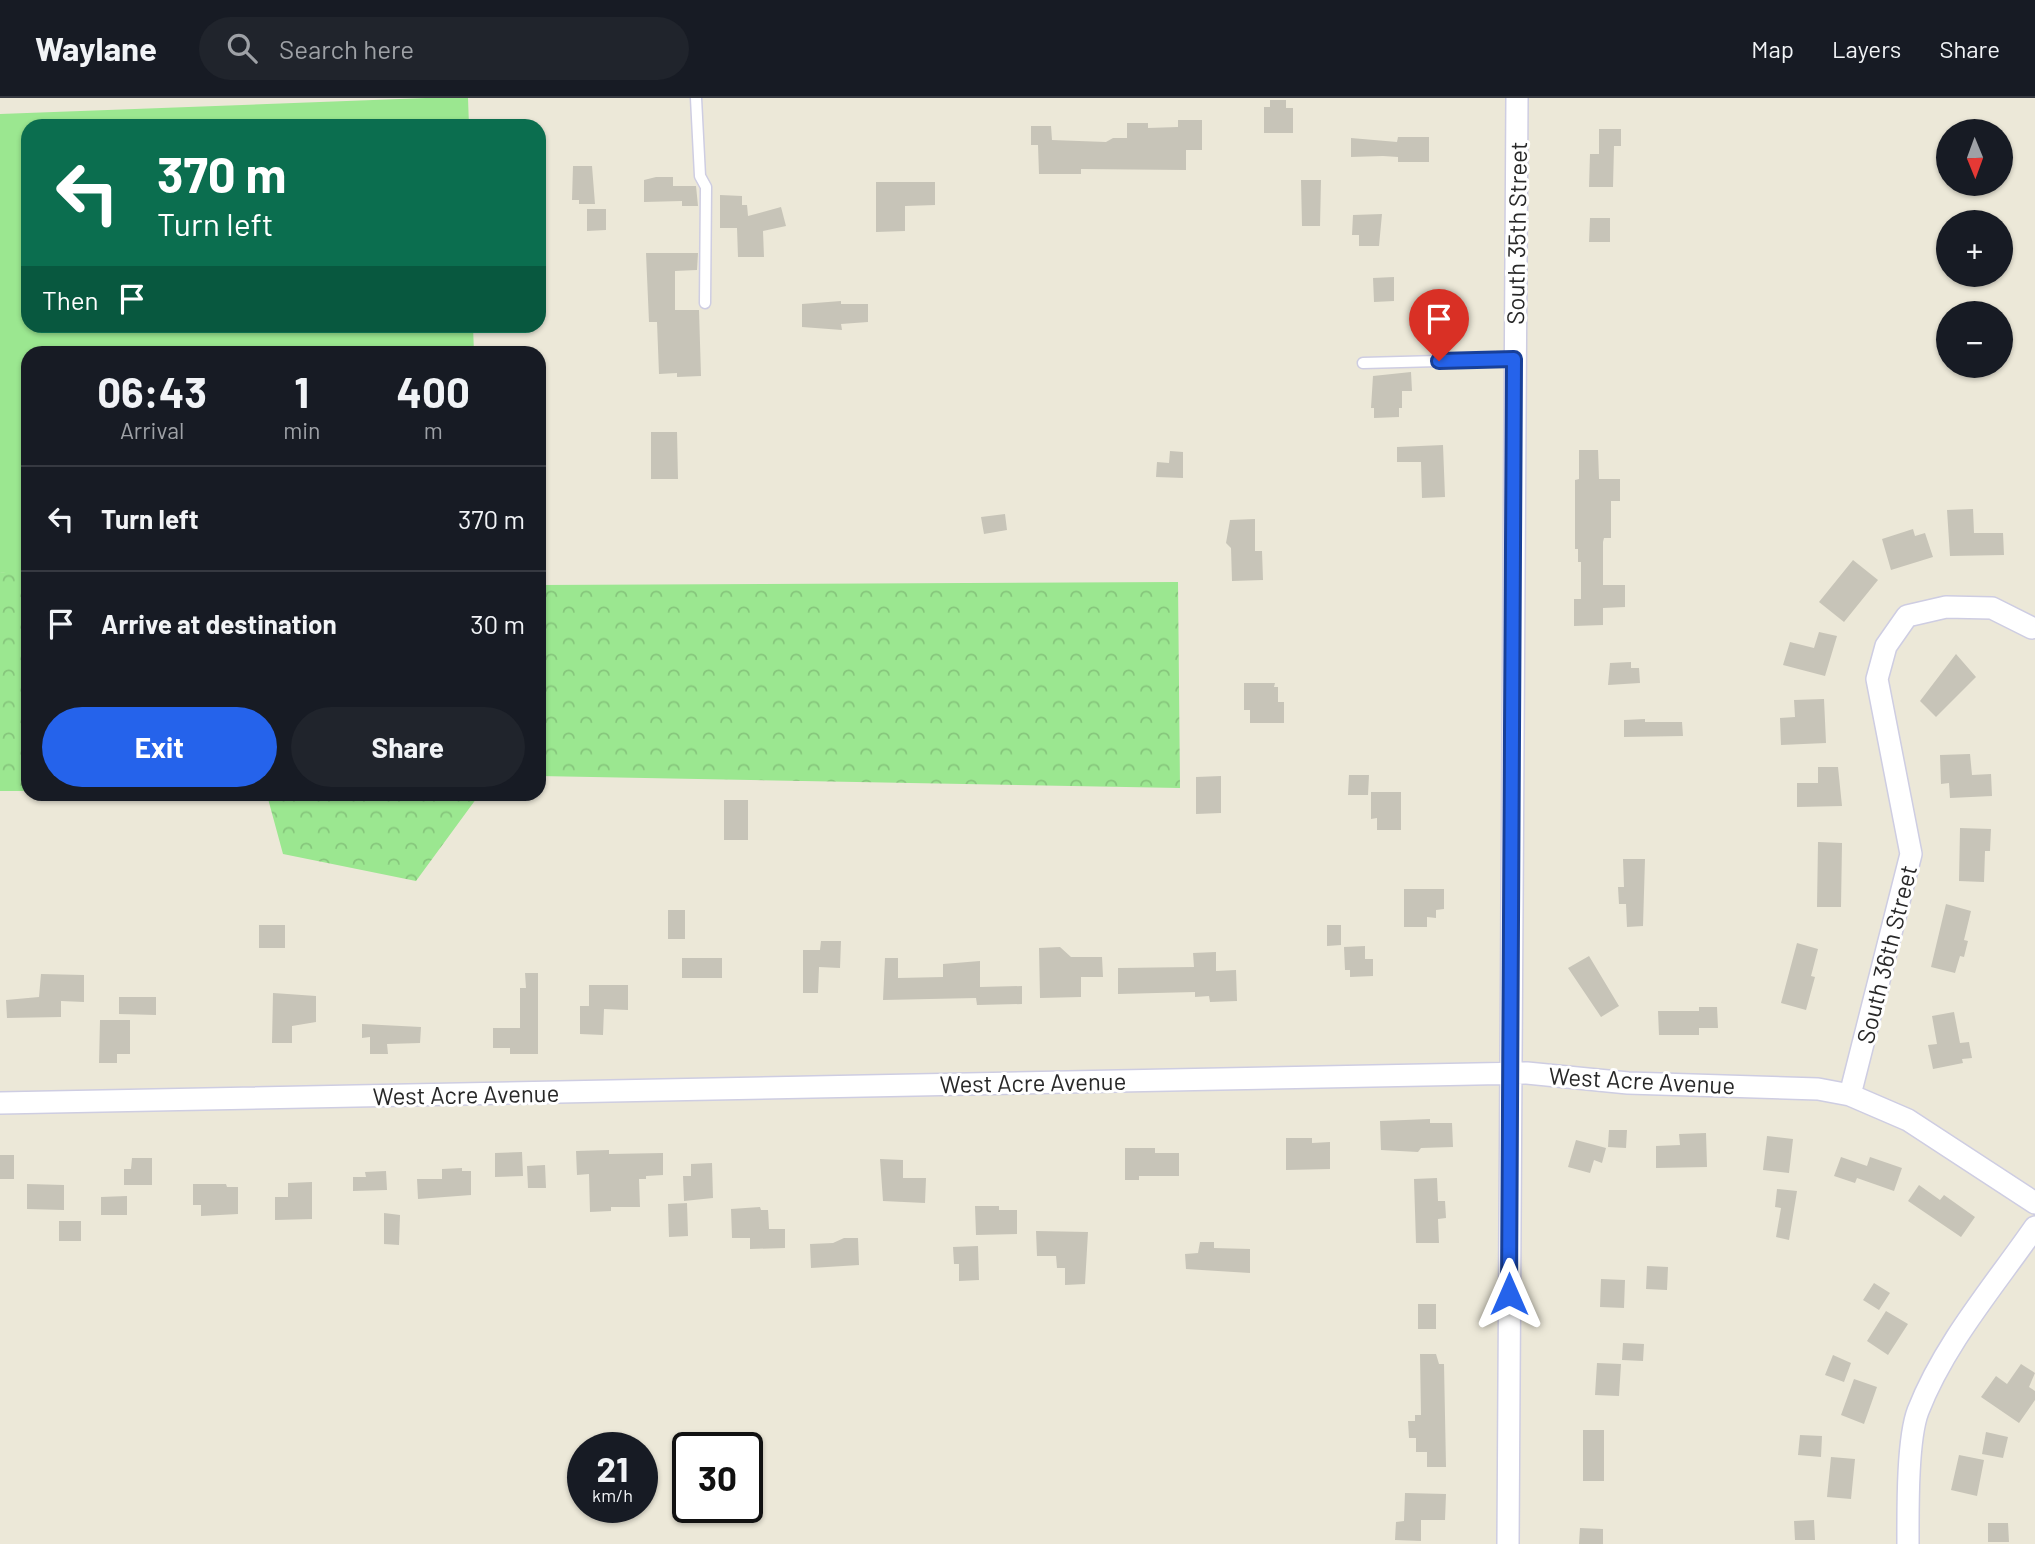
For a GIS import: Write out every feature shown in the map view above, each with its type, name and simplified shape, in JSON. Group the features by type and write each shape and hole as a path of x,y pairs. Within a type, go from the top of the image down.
{"street":[{"name":"South 35th Street","path":"1508,1544 1517,98"},
{"name":"South 36th Street","path":"1850,1096 1911,854 1877,679 1886,646 1908,616 1946,607 1992,608 2032,628"},
{"name":"West Acre Avenue","path":"0,1103 1509,1072 1628,1083 1796,1088 1850,1096 1908,1120 2035,1203"},
{"path":"1908,1544 1908,1498 1917,1414 1944,1358 2035,1227"}],"lane":[{"path":"696,98 700,176 706,187 705,303"},
{"path":"1363,363 1514,359"}],"green space":[{"path":"468,98 469,119 21,119 21,333 473,333 474,346 21,346 21,571 0,573 0,114"},
{"path":"21,569 21,791 0,791 0,573"},
{"path":"1178,582 1180,788 546,776 546,585"},
{"path":"269,801 475,801 416,881 283,854"}],"building":[{"path":"1270,100 1286,100 1286,108 1293,108 1293,133 1264,133 1264,107 1270,107"},
{"path":"1178,120 1202,120 1202,150 1186,150 1186,170 1081,169 1081,174 1039,174 1038,145 1031,145 1031,126 1051,126 1052,140 1106,142 1113,138 1127,138 1127,123 1148,123 1148,128 1178,127"},
{"path":"1599,129 1621,129 1621,146 1614,146 1613,187 1589,187 1590,154 1599,154"},
{"path":"1398,137 1429,137 1429,162 1398,162 1398,157 1383,156 1351,157 1351,138 1397,142"},
{"path":"573,166 592,166 595,204 579,204 579,200 572,200"},
{"path":"673,177 673,186 696,186 698,206 682,206 682,201 644,202 644,180"},
{"path":"1301,180 1321,180 1320,226 1302,226"},
{"path":"876,182 935,182 935,205 905,206 905,231 876,232"},
{"path":"720,195 742,196 742,205 747,205 748,216 781,207 786,226 763,231 764,257 738,257 737,228 720,228"},
{"path":"587,209 606,209 606,230 587,231"},
{"path":"1382,214 1379,246 1359,246 1359,235 1352,235 1353,215"},
{"path":"1590,218 1610,218 1610,242 1589,242"},
{"path":"646,253 698,253 697,270 675,271 675,310 699,310 701,376 677,377 677,373 659,374 657,322 649,322"},
{"path":"1394,277 1394,301 1374,302 1373,278"},
{"path":"841,301 841,304 868,304 868,322 841,324 842,330 802,327 802,304"},
{"path":"1411,372 1412,391 1402,391 1399,417 1374,418 1374,408 1371,408 1373,376"},
{"path":"651,432 677,432 678,479 651,479"},
{"path":"1443,445 1445,497 1422,498 1421,462 1397,462 1397,447"},
{"path":"1579,450 1598,450 1599,479 1620,479 1620,501 1611,501 1611,538 1604,538 1603,542 1603,585 1625,585 1625,607 1603,608 1603,625 1574,626 1574,599 1581,599 1581,562 1578,562 1578,549 1575,549 1575,480 1579,479"},
{"path":"1170,451 1183,452 1183,478 1156,477 1157,462 1169,463"},
{"path":"1973,509 1974,533 2003,533 2004,555 1950,556 1947,510"},
{"path":"1005,514 1007,530 984,534 981,517"},
{"path":"1255,519 1255,551 1262,551 1263,580 1232,581 1231,548 1226,543 1230,520"},
{"path":"1913,529 1915,536 1925,533 1933,557 1891,570 1882,539"},
{"path":"1853,560 1878,580 1844,622 1819,602"},
{"path":"1819,632 1837,636 1825,676 1783,665 1790,642 1814,648"},
{"path":"1956,654 1976,677 1936,717 1920,701"},
{"path":"1631,662 1631,668 1639,668 1640,683 1608,685 1610,663"},
{"path":"1244,683 1275,683 1274,687 1278,687 1278,702 1284,702 1284,723 1250,723 1250,710 1244,710"},
{"path":"1824,699 1826,743 1781,745 1780,718 1795,717 1794,700"},
{"path":"1645,719 1645,722 1682,722 1683,736 1624,737 1624,720"},
{"path":"1970,754 1972,775 1991,774 1992,796 1950,798 1949,783 1941,784 1940,755"},
{"path":"1818,767 1838,767 1842,806 1797,807 1797,783 1818,783"},
{"path":"1349,775 1369,775 1368,795 1348,795"},
{"path":"1221,776 1221,813 1196,814 1196,777"},
{"path":"1371,792 1401,792 1401,830 1377,830 1377,818 1371,819"},
{"path":"724,800 748,800 748,840 724,840"},
{"path":"1960,828 1991,829 1990,851 1985,851 1984,882 1959,881"},
{"path":"1818,842 1842,843 1841,907 1817,907"},
{"path":"1623,859 1645,859 1643,926 1627,927 1626,904 1619,904 1618,887 1624,887"},
{"path":"1404,889 1444,889 1444,909 1436,910 1436,918 1427,917 1427,927 1404,927"},
{"path":"1946,904 1971,911 1964,940 1968,941 1964,957 1960,956 1955,973 1931,967"},
{"path":"668,910 685,910 685,939 668,939"},
{"path":"259,925 285,925 285,948 259,948"},
{"path":"1327,925 1341,925 1341,945 1327,946"},
{"path":"821,941 841,941 840,968 819,967 818,993 803,993 803,950 820,950"},
{"path":"1797,943 1818,949 1811,976 1815,977 1806,1010 1781,1003"},
{"path":"1365,946 1365,959 1373,959 1373,976 1350,977 1350,970 1345,970 1344,947"},
{"path":"1060,947 1071,957 1102,957 1103,977 1081,977 1081,997 1040,998 1039,948"},
{"path":"1216,952 1216,971 1236,970 1237,1001 1210,1002 1209,996 1195,997 1195,992 1118,994 1118,968 1194,967 1193,953"},
{"path":"1589,956 1619,1006 1601,1017 1568,968"},
{"path":"682,958 722,958 722,978 682,978"},
{"path":"885,958 898,958 898,978 943,977 943,964 980,961 980,987 1022,986 1022,1004 977,1005 976,998 883,1000"},
{"path":"525,973 538,973 538,1054 510,1054 510,1048 493,1048 493,1028 520,1028 520,988 526,988"},
{"path":"41,974 84,975 84,1002 61,1001 61,1017 7,1018 6,1000 39,997"},
{"path":"589,985 628,985 628,1010 604,1009 603,1035 580,1034 580,1006 589,1006"},
{"path":"273,993 316,996 316,1022 292,1026 292,1043 272,1043"},
{"path":"119,997 156,997 156,1015 119,1014"},
{"path":"1699,1007 1717,1007 1718,1028 1699,1028 1699,1035 1659,1035 1658,1011 1699,1011"},
{"path":"1954,1012 1960,1043 1969,1042 1972,1058 1962,1059 1963,1063 1933,1069 1928,1045 1937,1044 1932,1016"},
{"path":"100,1020 130,1020 130,1054 117,1054 117,1063 99,1063"},
{"path":"362,1024 421,1027 420,1043 387,1044 388,1054 370,1054 370,1037 362,1038"},
{"path":"1430,1119 1430,1123 1452,1123 1453,1147 1421,1148 1418,1152 1381,1150 1380,1121"},
{"path":"1609,1130 1627,1130 1626,1148 1608,1147"},
{"path":"1706,1133 1707,1167 1656,1168 1656,1146 1680,1145 1679,1134"},
{"path":"1767,1136 1793,1139 1789,1173 1763,1170"},
{"path":"1286,1138 1312,1138 1312,1143 1330,1142 1330,1169 1286,1170"},
{"path":"1576,1140 1606,1148 1602,1163 1594,1160 1590,1173 1568,1167"},
{"path":"1125,1148 1155,1148 1155,1153 1179,1153 1179,1176 1139,1176 1139,1180 1125,1180"},
{"path":"609,1150 609,1154 663,1153 663,1175 639,1179 640,1207 611,1207 611,1211 590,1212 589,1174 577,1175 576,1151"},
{"path":"522,1152 523,1176 495,1177 495,1153"},
{"path":"0,1155 14,1155 14,1179 0,1179"},
{"path":"1841,1157 1867,1166 1870,1157 1902,1168 1894,1191 1857,1178 1855,1183 1834,1176"},
{"path":"132,1158 152,1158 152,1185 124,1185 124,1169 131,1169"},
{"path":"880,1159 903,1160 903,1178 926,1178 925,1203 883,1201"},
{"path":"712,1163 713,1198 684,1201 683,1176 691,1176 691,1164"},
{"path":"545,1165 546,1188 528,1188 527,1166"},
{"path":"462,1168 462,1171 471,1171 471,1195 418,1199 417,1179 442,1179 442,1169"},
{"path":"386,1171 387,1190 353,1191 353,1177 366,1177 365,1172"},
{"path":"1437,1178 1438,1201 1445,1201 1446,1218 1438,1219 1439,1243 1416,1243 1414,1179"},
{"path":"312,1182 312,1219 275,1220 275,1197 288,1197 288,1183"},
{"path":"27,1184 64,1185 64,1210 27,1209"},
{"path":"193,1184 226,1184 227,1187 238,1187 238,1214 201,1216 201,1205 193,1205"},
{"path":"1919,1185 1940,1200 1944,1195 1975,1217 1961,1237 1908,1201"},
{"path":"1777,1189 1797,1191 1789,1240 1776,1237 1781,1208 1775,1207"},
{"path":"127,1196 127,1215 101,1215 101,1197"},
{"path":"687,1203 688,1236 669,1237 668,1204"},
{"path":"975,1206 999,1206 999,1210 1017,1210 1017,1234 976,1235"},
{"path":"760,1207 761,1210 768,1210 769,1229 785,1229 785,1248 750,1249 750,1238 732,1238 731,1209"},
{"path":"384,1213 400,1215 399,1245 384,1244"},
{"path":"59,1221 81,1221 81,1241 59,1241"},
{"path":"1036,1231 1088,1232 1085,1284 1065,1285 1065,1268 1057,1268 1056,1256 1037,1256"},
{"path":"844,1238 858,1238 859,1265 811,1268 810,1244 833,1243"},
{"path":"1200,1242 1214,1242 1214,1248 1250,1249 1250,1273 1186,1269 1185,1254 1198,1253"},
{"path":"978,1246 979,1280 959,1281 959,1264 954,1264 953,1247"},
{"path":"1647,1266 1668,1267 1667,1290 1646,1289"},
{"path":"1601,1279 1625,1280 1624,1308 1600,1307"},
{"path":"1874,1283 1890,1293 1879,1310 1863,1300"},
{"path":"1418,1304 1436,1304 1436,1329 1418,1329"},
{"path":"1886,1311 1908,1324 1888,1355 1867,1341"},
{"path":"1623,1343 1644,1344 1643,1361 1622,1360"},
{"path":"1420,1354 1436,1354 1439,1364 1444,1364 1446,1467 1427,1467 1427,1452 1416,1452 1416,1438 1409,1438 1408,1421 1415,1421 1415,1415 1421,1415"},
{"path":"1833,1355 1851,1363 1844,1382 1825,1375"},
{"path":"1597,1363 1621,1364 1619,1396 1595,1395"},
{"path":"2021,1364 2035,1373 2029,1387 2035,1391 2035,1400 2019,1423 1981,1397 1996,1376 2007,1384"},
{"path":"1854,1379 1877,1387 1864,1424 1841,1415"},
{"path":"1583,1430 1604,1430 1604,1481 1583,1481"},
{"path":"1986,1432 2008,1437 2003,1458 1982,1454"},
{"path":"1800,1435 1822,1436 1821,1457 1798,1455"},
{"path":"1959,1455 1984,1460 1977,1496 1951,1490"},
{"path":"1831,1457 1855,1459 1851,1499 1827,1497"},
{"path":"1405,1493 1446,1494 1445,1520 1421,1520 1421,1541 1395,1540 1396,1522 1404,1521"},
{"path":"1814,1520 1815,1540 1795,1540 1794,1521"},
{"path":"1988,1523 2008,1523 2009,1542 1988,1542"},
{"path":"1580,1528 1603,1529 1603,1544 1579,1544"}],"route":[{"path":"1439,361 1514,359 1509,1294"}]}
